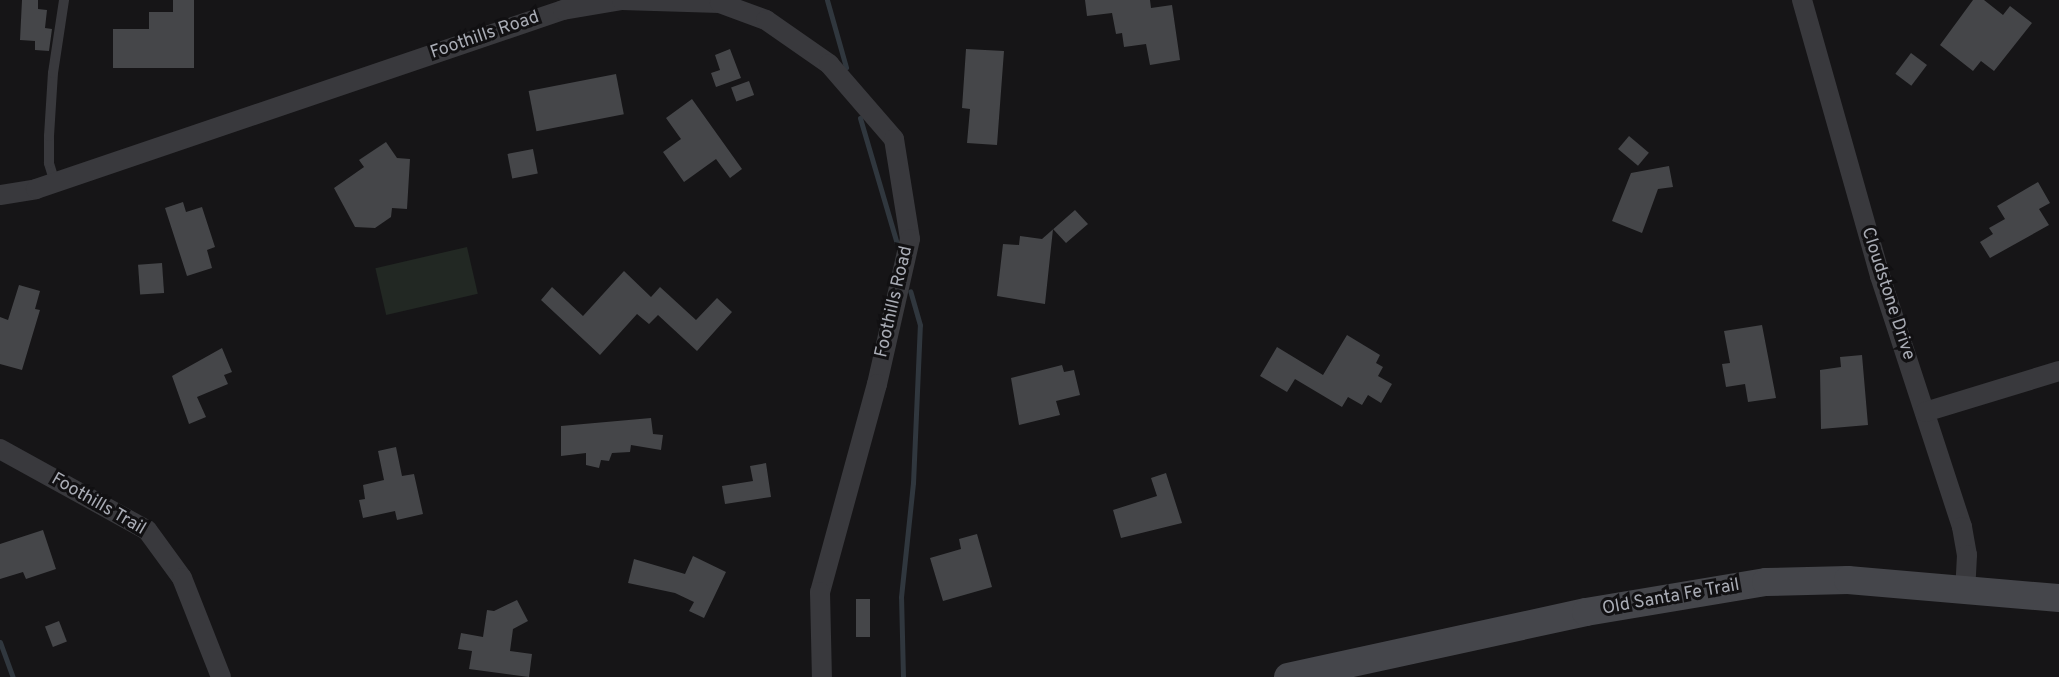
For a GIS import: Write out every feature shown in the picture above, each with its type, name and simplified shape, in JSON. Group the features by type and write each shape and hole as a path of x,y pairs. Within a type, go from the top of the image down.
{"street":[{"name":"Foothills Road","path":"0,195 55,183 563,10 622,0 720,3 766,20 829,64 894,139 910,239 877,384 820,592 822,677"},
{"name":"Cloudstone Drive","path":"1802,0 1853,186 1962,527 1967,555 1965,588"},
{"path":"1925,412 2059,371"},
{"name":"Foothills Trail","path":"0,449 147,530 182,578 221,677"},
{"name":"Old Santa Fe Trail","path":"1288,677 1586,612 1766,582 1848,580 1965,588 2059,598"}],"lane":[{"path":"55,183 49,163 49,136 53,73 64,0"}],"shaded area":[{"path":"467,247 478,294 386,315 375,268"}],"building":[{"path":"22,0 38,0 38,9 47,10 45,28 52,29 49,51 35,50 35,41 20,40"},
{"path":"173,0 194,0 194,68 113,68 113,29 149,29 149,12 173,12"},
{"path":"1085,0 1150,0 1151,8 1172,5 1180,60 1150,65 1146,44 1124,47 1122,33 1116,34 1112,13 1087,16"},
{"path":"1973,0 1984,0 2003,15 2010,6 2032,23 1994,71 1981,61 1973,71 1940,45"},
{"path":"730,49 741,78 716,87 711,73 720,70 715,55"},
{"path":"966,49 1004,51 997,145 967,143 970,109 962,108"},
{"path":"1911,53 1927,65 1911,86 1895,74"},
{"path":"616,74 624,114 536,131 529,91"},
{"path":"749,81 754,95 736,102 731,87"},
{"path":"692,99 742,169 730,178 716,159 684,182 663,152 681,139 666,118"},
{"path":"1629,136 1649,153 1638,166 1618,149"},
{"path":"386,142 397,158 410,159 407,209 392,208 391,217 375,228 355,227 334,188 364,167 359,160"},
{"path":"533,149 538,174 512,179 507,154"},
{"path":"1669,166 1673,187 1658,189 1642,233 1612,221 1631,173"},
{"path":"2038,182 2050,203 2039,209 2049,225 1990,258 1980,242 1993,234 1989,228 2005,219 1997,206"},
{"path":"183,202 186,212 202,207 215,247 207,250 212,268 187,276 165,208"},
{"path":"1075,210 1088,224 1066,243 1053,229"},
{"path":"1053,229 1045,304 997,296 1003,244 1019,245 1020,236 1042,239"},
{"path":"162,263 164,293 140,295 138,265"},
{"path":"624,271 651,297 660,287 696,320 717,298 732,312 697,351 658,315 649,324 637,314 600,355 541,300 552,287 583,316"},
{"path":"19,285 40,291 35,309 40,310 22,370 0,364 0,317 8,320"},
{"path":"1762,325 1776,398 1748,402 1745,384 1726,387 1722,364 1730,363 1724,331"},
{"path":"1347,335 1380,355 1376,363 1383,367 1378,376 1392,384 1381,403 1368,395 1362,405 1348,397 1342,407 1295,379 1287,392 1260,376 1277,347 1323,375"},
{"path":"222,348 232,372 224,375 228,384 197,397 206,417 189,424 172,376"},
{"path":"1862,355 1868,425 1821,429 1820,370 1841,367 1840,357"},
{"path":"1062,365 1064,372 1074,370 1080,395 1056,401 1060,415 1019,425 1011,378"},
{"path":"651,418 653,434 663,435 661,450 631,445 630,452 612,453 609,461 601,460 599,468 586,465 586,453 561,456 561,426"},
{"path":"396,447 402,476 414,474 423,514 397,520 395,511 363,518 359,500 365,499 363,485 384,480 378,451"},
{"path":"766,463 771,497 725,504 722,486 753,481 750,466"},
{"path":"1166,473 1182,523 1121,538 1113,510 1157,496 1151,478"},
{"path":"43,530 56,569 26,579 23,572 0,579 0,544"},
{"path":"977,534 992,587 943,601 930,558 961,549 959,539"},
{"path":"693,556 726,572 704,618 689,611 694,602 675,593 628,583 634,559 685,574"},
{"path":"856,599 870,599 870,637 856,637"},
{"path":"517,600 528,621 513,629 510,651 532,654 529,677 469,669 472,651 458,649 461,633 483,637 487,610 494,611"},
{"path":"59,621 67,642 53,647 45,626"}],"waterway":[{"path":"827,0 846,67"},
{"path":"860,118 897,244"},
{"path":"903,677 901,597 913,483 920,325 910,291"},
{"path":"0,642 13,677"}]}
